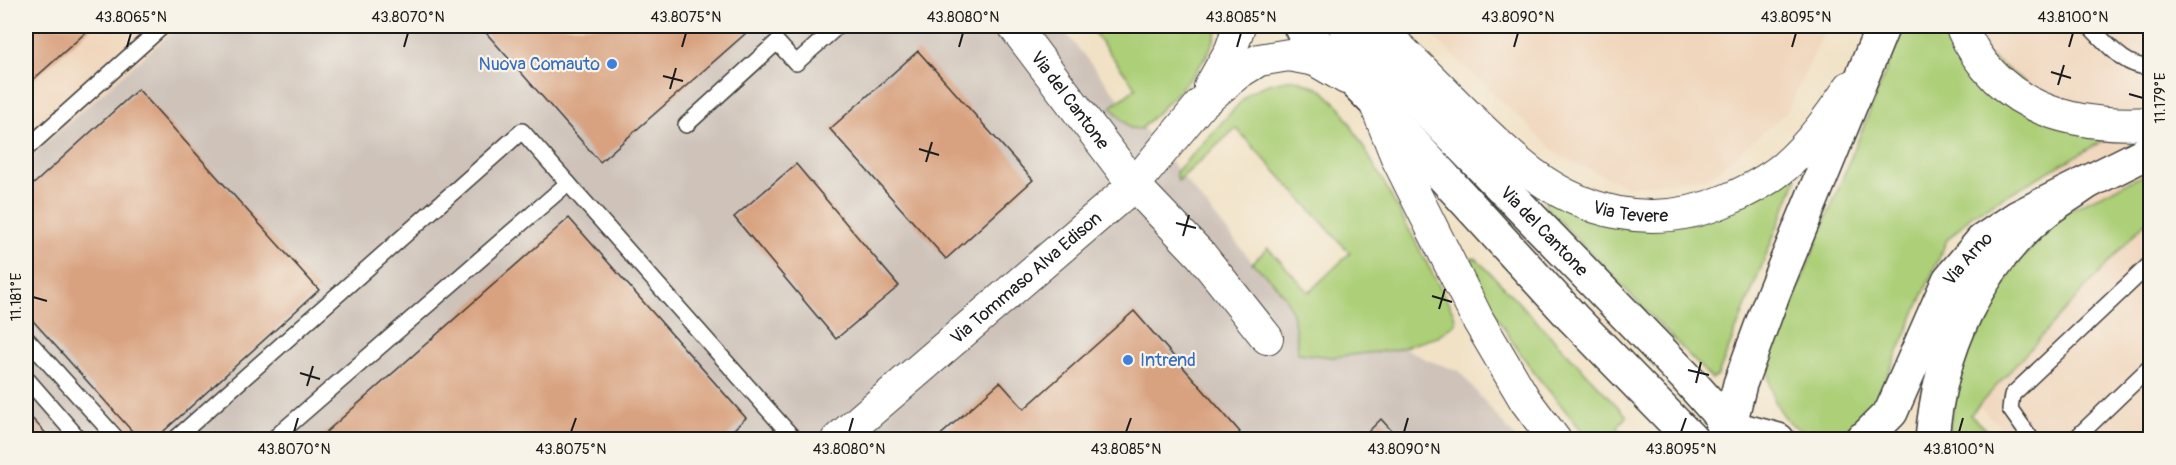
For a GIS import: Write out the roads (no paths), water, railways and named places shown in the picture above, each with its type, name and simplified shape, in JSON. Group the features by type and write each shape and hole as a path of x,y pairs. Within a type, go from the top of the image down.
{"main road":[{"name":"Via del Cantone","path":"1300,26 1366,93 1573,318 1668,412 1692,440"},
{"name":"Via del Cantone","path":"1345,26 1669,360 1732,435"},
{"name":"Via Tevere","path":"1732,435 1740,384 1773,294 1880,32"},
{"name":"Via Arno","path":"1861,440 1891,412 1949,280 1982,241 2018,217 2151,151"},
{"path":"1932,440 1934,407 1946,360 1961,320 1972,300 2009,247 2031,224 2048,209 2086,183"},
{"path":"1668,412 1732,435 1778,440"}],"street":[{"name":"Via del Cantone","path":"1014,26 1134,185 1201,255 1267,338"},
{"name":"Via Tommaso Alva Edison","path":"837,440 1134,185 1201,104 1223,67 1239,26"},
{"name":"Via Tevere","path":"1374,26 1519,163 1547,185 1592,207 1623,215 1667,217 1712,207 1757,187 1785,166 1828,119 1853,82 1880,32"},
{"path":"1962,26 1966,38 1989,71 2006,87 2029,102 2069,119 2098,124 2151,123"},
{"name":"Via Tommaso Alva Edison","path":"1201,104 1248,66 1274,56 1289,55 1315,60 1366,93"},
{"name":"Via del Cantone","path":"1366,93 1478,320 1525,400 1555,440"}],"lane":[{"path":"26,149 163,26"},
{"path":"686,125 777,42 796,63 838,26"},
{"path":"2089,26 2131,64 2141,68 2151,66"},
{"path":"174,440 522,131 786,437"},
{"path":"272,440 568,183"},
{"path":"2032,440 2010,409 2012,395 2151,264"},
{"path":"26,338 118,440"},
{"path":"2073,440 2151,367"},
{"path":"26,378 81,440"}],"place":[{"name":"Nuova Comauto","path":"612,64"},
{"name":"Intrend","path":"1128,360"}]}
